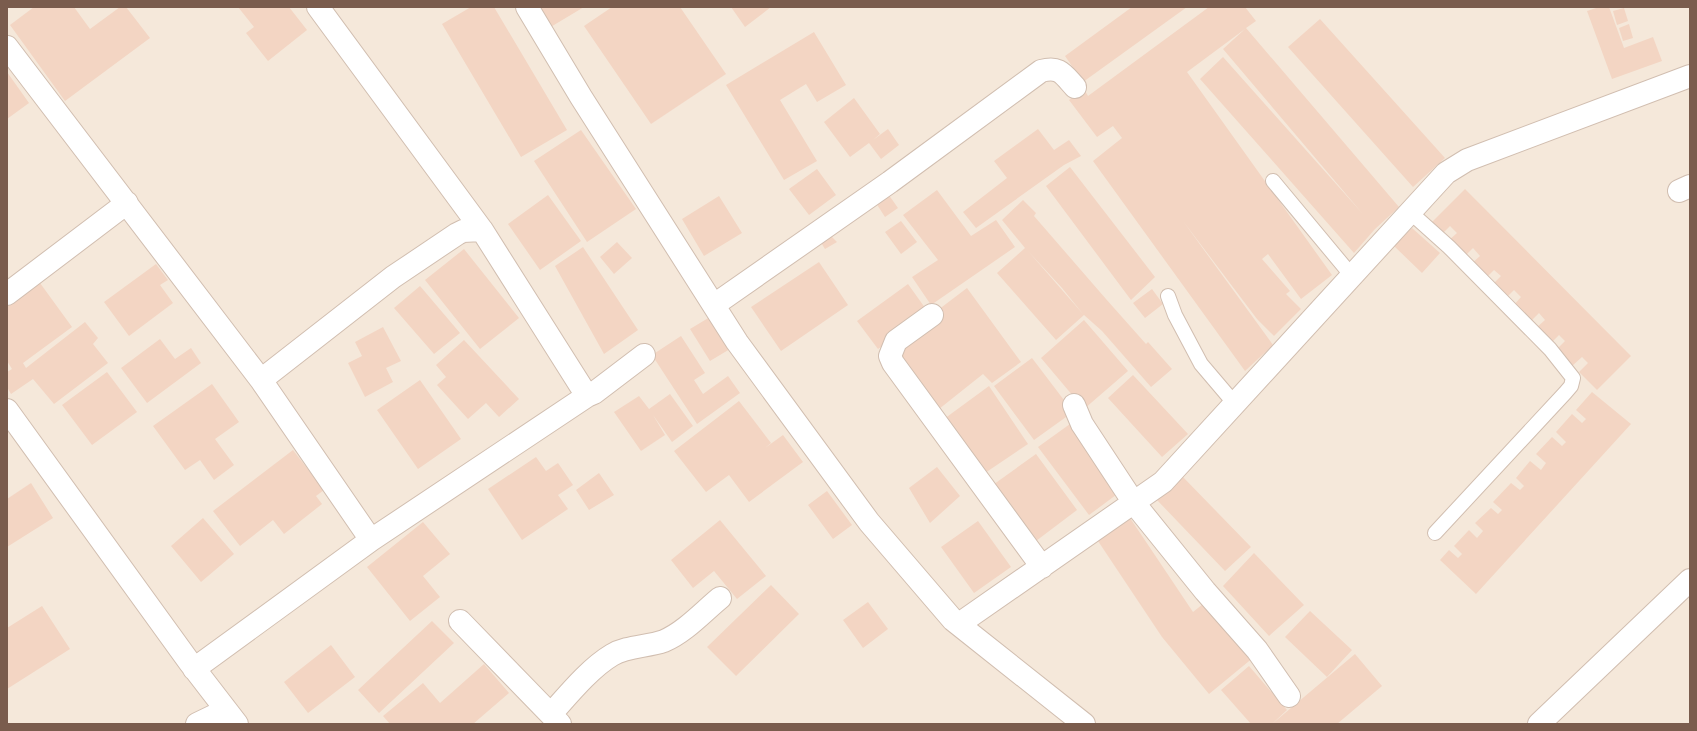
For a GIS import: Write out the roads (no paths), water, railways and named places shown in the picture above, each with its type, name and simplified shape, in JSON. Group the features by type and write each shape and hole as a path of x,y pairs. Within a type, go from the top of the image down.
{"street":[{"path":"318,7 482,230 587,396"},
{"path":"528,7 581,97 737,342 869,522 953,620 1084,724"},
{"path":"7,47 261,380 372,540"},
{"path":"714,305 903,173 1041,71 1054,68 1058,70 1075,87"},
{"path":"959,624 1163,482 1446,173 1466,160 1690,76"},
{"path":"7,294 127,203"},
{"path":"261,380 399,272 457,234 463,231 482,230"},
{"path":"932,315 896,341 890,356 893,363 1042,567"},
{"path":"194,669 372,540 587,396 594,393 644,355"},
{"path":"1074,405 1082,424 1134,503 1205,591 1257,650 1289,696"},
{"path":"7,410 194,669 231,717 197,724"},
{"path":"1539,724 1690,580"},
{"path":"460,621 555,719 572,691 611,656 622,650 640,648 665,640 686,627 720,598"}],"lane":[{"path":"1272,181 1352,276"},
{"path":"1410,212 1449,247 1550,349 1573,378 1571,386 1565,393 1435,533"},
{"path":"1168,296 1180,325 1201,364 1235,404"}]}
